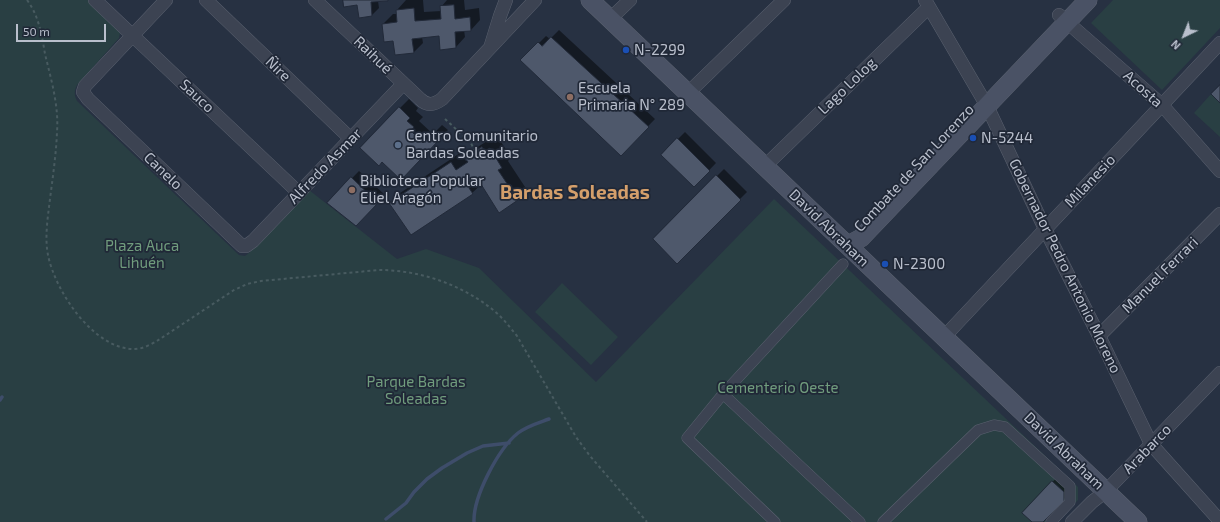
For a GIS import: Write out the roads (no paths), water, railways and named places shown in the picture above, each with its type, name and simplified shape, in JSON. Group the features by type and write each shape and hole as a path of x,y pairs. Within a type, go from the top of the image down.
{"main road":[{"name":"David Abraham","path":"590,0 1138,522"},
{"name":"Combate de San Lorenzo","path":"1063,18 1074,0"},
{"name":"Combate de San Lorenzo","path":"848,245 854,231 984,101 1063,18 1088,0"}],"street":[{"name":"Sauco","path":"95,0 299,193"},
{"path":"133,35 166,0"},
{"name":"Ñire","path":"206,0 351,139"},
{"name":"Raihué","path":"315,0 423,102 433,104 442,99 490,47"},
{"path":"490,47 506,0"},
{"path":"490,47 535,0"},
{"path":"610,19 630,0"},
{"path":"688,93 784,0"},
{"name":"Gobernador Pedro Antonio Moreno","path":"927,3 984,101 1045,229 1100,336 1152,444 1220,521"},
{"name":"Lago Lolog","path":"765,166 927,3"},
{"name":"Acosta","path":"1063,18 1162,105 1220,171"},
{"name":"Canelo","path":"133,35 85,86 83,92 239,244 246,246"},
{"name":"Milanesio","path":"944,337 1220,43"},
{"name":"Alfredo Asmar","path":"246,246 253,241 403,84"},
{"name":"Manuel Ferrari","path":"1100,336 1220,214"},
{"path":"775,522 687,438 724,394 842,264"},
{"name":"Arabarco","path":"1072,522 1092,502 1106,491 1220,373"},
{"path":"724,394 860,522"},
{"path":"884,522 978,430 994,425 1005,427 1070,486 1070,502 1051,522"}],"waterway":[{"path":"474,522 475,512 482,487 495,462 510,440 521,431 549,419"},
{"path":"386,519 406,503 414,492 427,479 442,468 467,453 483,446 509,443"}],"place":[{"name":"N-2299","path":"626,50"},
{"name":"Escuela Primaria N° 289","path":"570,97"},
{"name":"N-5244","path":"973,138"},
{"name":"Centro Comunitario Bardas Soleadas","path":"398,145"},
{"name":"Biblioteca Popular Eliel Aragón","path":"352,190"},
{"name":"N-2300","path":"885,264"}],"district":[{"name":"Bardas Soleadas","path":"575,193"}],"park label":[{"name":"Plaza Auca Lihuén","path":"142,254"},
{"name":"Cementerio Oeste","path":"778,388"},
{"name":"Parque Bardas Soleadas","path":"416,390"}]}
